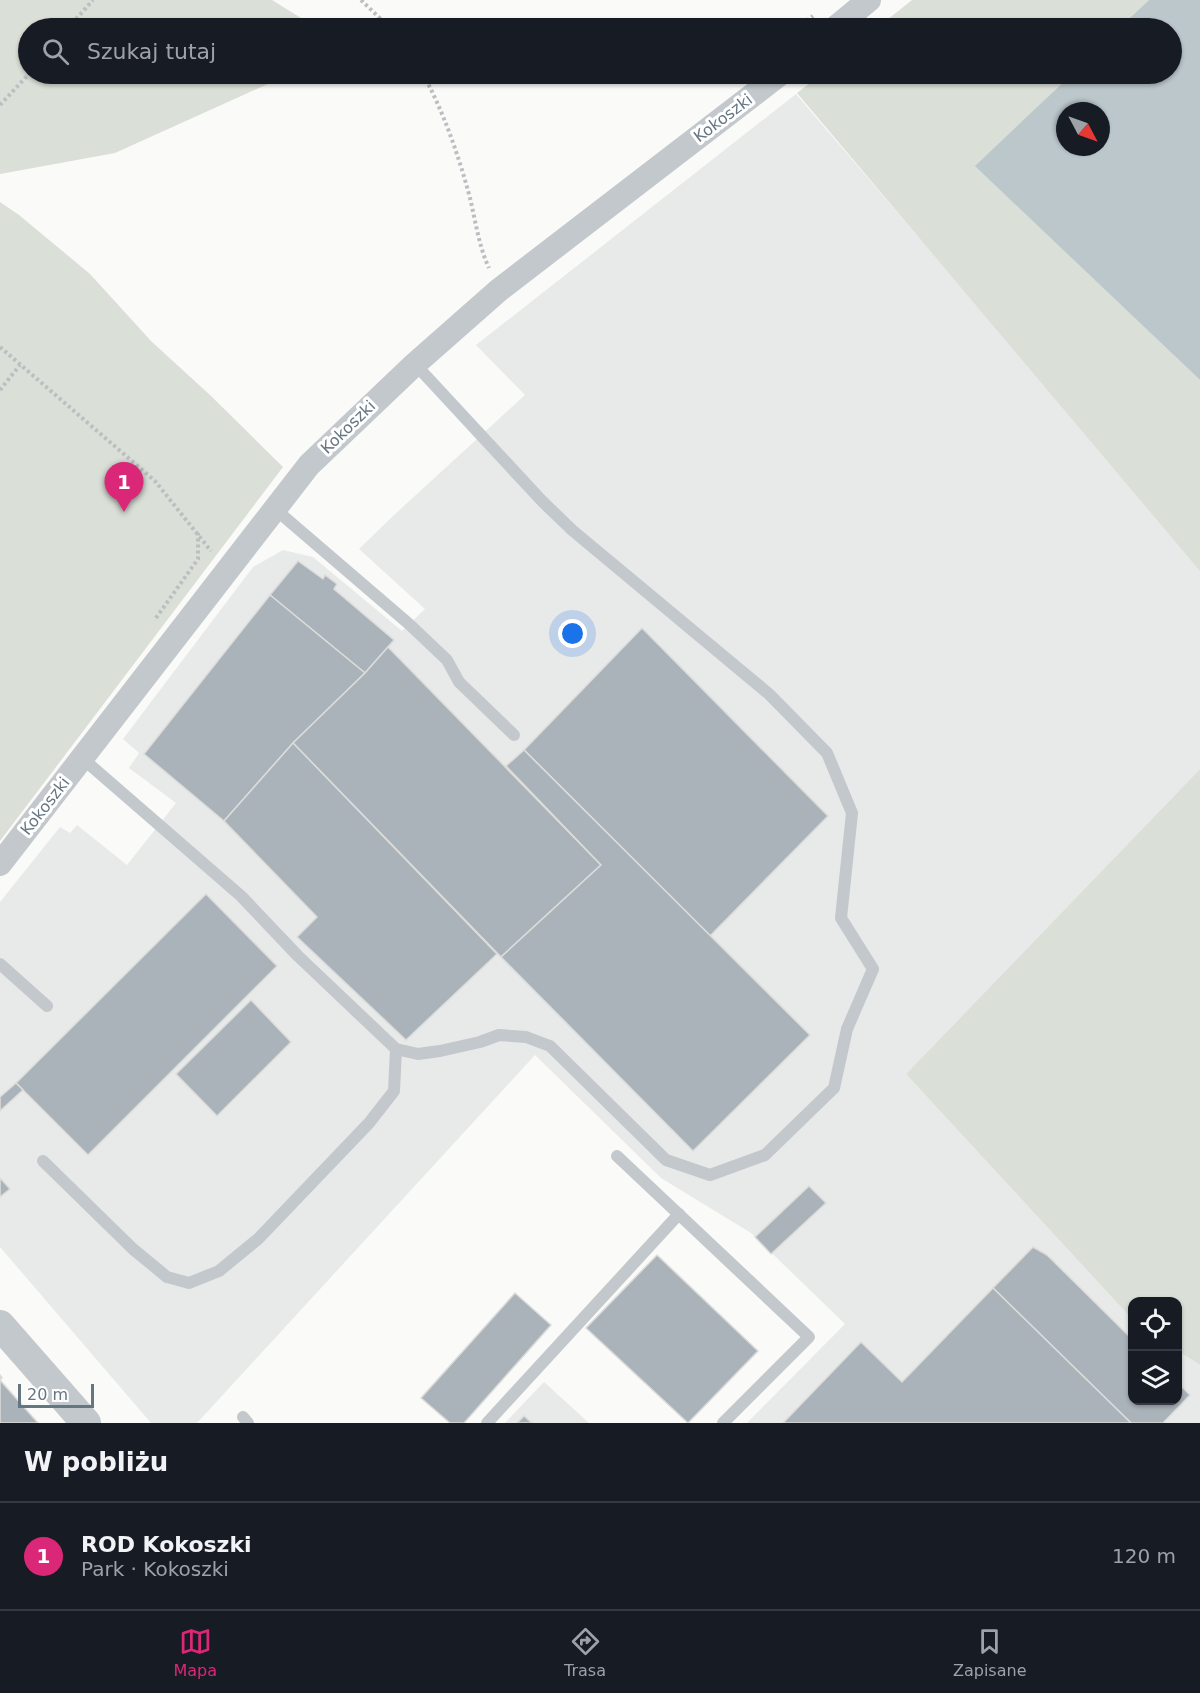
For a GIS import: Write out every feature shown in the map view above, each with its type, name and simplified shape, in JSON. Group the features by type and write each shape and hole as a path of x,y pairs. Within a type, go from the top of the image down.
{"street":[{"path":"847,18 869,0"},
{"name":"Kokoszki","path":"0,864 309,465 415,364 499,290 767,84"},
{"path":"0,1325 86,1423"}],"lane":[{"path":"82,758 241,896 298,956 396,1049 418,1054 429,1053 480,1042 499,1035 526,1037 550,1046 666,1160 710,1175 765,1155 834,1088 847,1029 873,969 841,918 852,813 827,753 768,693 572,530 542,501 415,364"},
{"path":"275,509 410,624 447,660 459,681 514,735"},
{"path":"0,964 47,1006"},
{"path":"43,1161 133,1249 167,1277 189,1283 219,1271 258,1239 369,1123 394,1091 396,1049"},
{"path":"617,1156 808,1337 723,1423"},
{"path":"487,1423 679,1214"}],"path":[{"path":"77,18 93,0"},
{"path":"361,0 380,18"},
{"path":"0,105 19,84"},
{"path":"428,84 437,100 468,188 481,251 499,290"},
{"path":"0,347 155,481 215,556"},
{"path":"0,390 20,365"},
{"path":"152,624 198,559 198,533"}],"shaded area":[{"path":"0,0 272,0 301,18 18,18 18,84 268,84 115,153 0,174"},
{"path":"912,0 1149,0 1130,18 890,18"},
{"path":"1149,0 1200,0 1200,380 975,166 1061,84 1182,84 1182,18 1130,18"},
{"path":"809,84 1062,84 976,166 1200,380 1200,571 797,93"},
{"path":"796,94 1200,566 1200,769 906,1074 1128,1315 1128,1405 1182,1405 1182,1354 1200,1365 1200,1423 747,1423 845,1324 751,1233 661,1178 535,1055 197,1423 151,1423 0,1247 0,902 60,827 70,833 77,825 127,865 176,803 129,768 139,753 123,739 253,567 283,550 313,557 402,631 425,609 359,549 525,395 476,345"},
{"path":"0,202 90,274 152,342 283,467 0,841"},
{"path":"1200,769 1200,1365 1182,1354 1182,1297 1128,1297 1128,1315 906,1074"},
{"path":"544,1382 589,1423 505,1423"}],"building":[{"path":"298,561 323,579 325,575 337,584 334,589 394,640 365,673 270,595"},
{"path":"270,595 365,673 293,743 224,821 144,754"},
{"path":"642,628 828,816 710,936 524,750"},
{"path":"388,647 601,865 501,957 293,743 365,673"},
{"path":"293,743 497,954 406,1040 297,937 317,917 224,821"},
{"path":"524,750 810,1035 693,1151 501,957 601,865 506,766"},
{"path":"206,894 277,966 88,1155 16,1083"},
{"path":"251,1000 291,1042 217,1116 176,1074"},
{"path":"16,1083 23,1090 0,1111 0,1097"},
{"path":"0,1178 10,1189 0,1197"},
{"path":"809,1186 826,1203 771,1254 755,1237"},
{"path":"1033,1247 1047,1255 1128,1335 1128,1405 1180,1405 1163,1423 1131,1423 993,1288"},
{"path":"657,1255 758,1351 688,1423 586,1328"},
{"path":"993,1288 1131,1423 783,1423 861,1342 902,1382"},
{"path":"515,1293 551,1325 464,1423 450,1423 421,1398"},
{"path":"0,1380 38,1423 0,1423"},
{"path":"1182,1387 1190,1395 1182,1403"},
{"path":"524,1416 532,1423 517,1423"}],"place":[{"name":"ROD Kokoszki","path":"124,512"}]}
